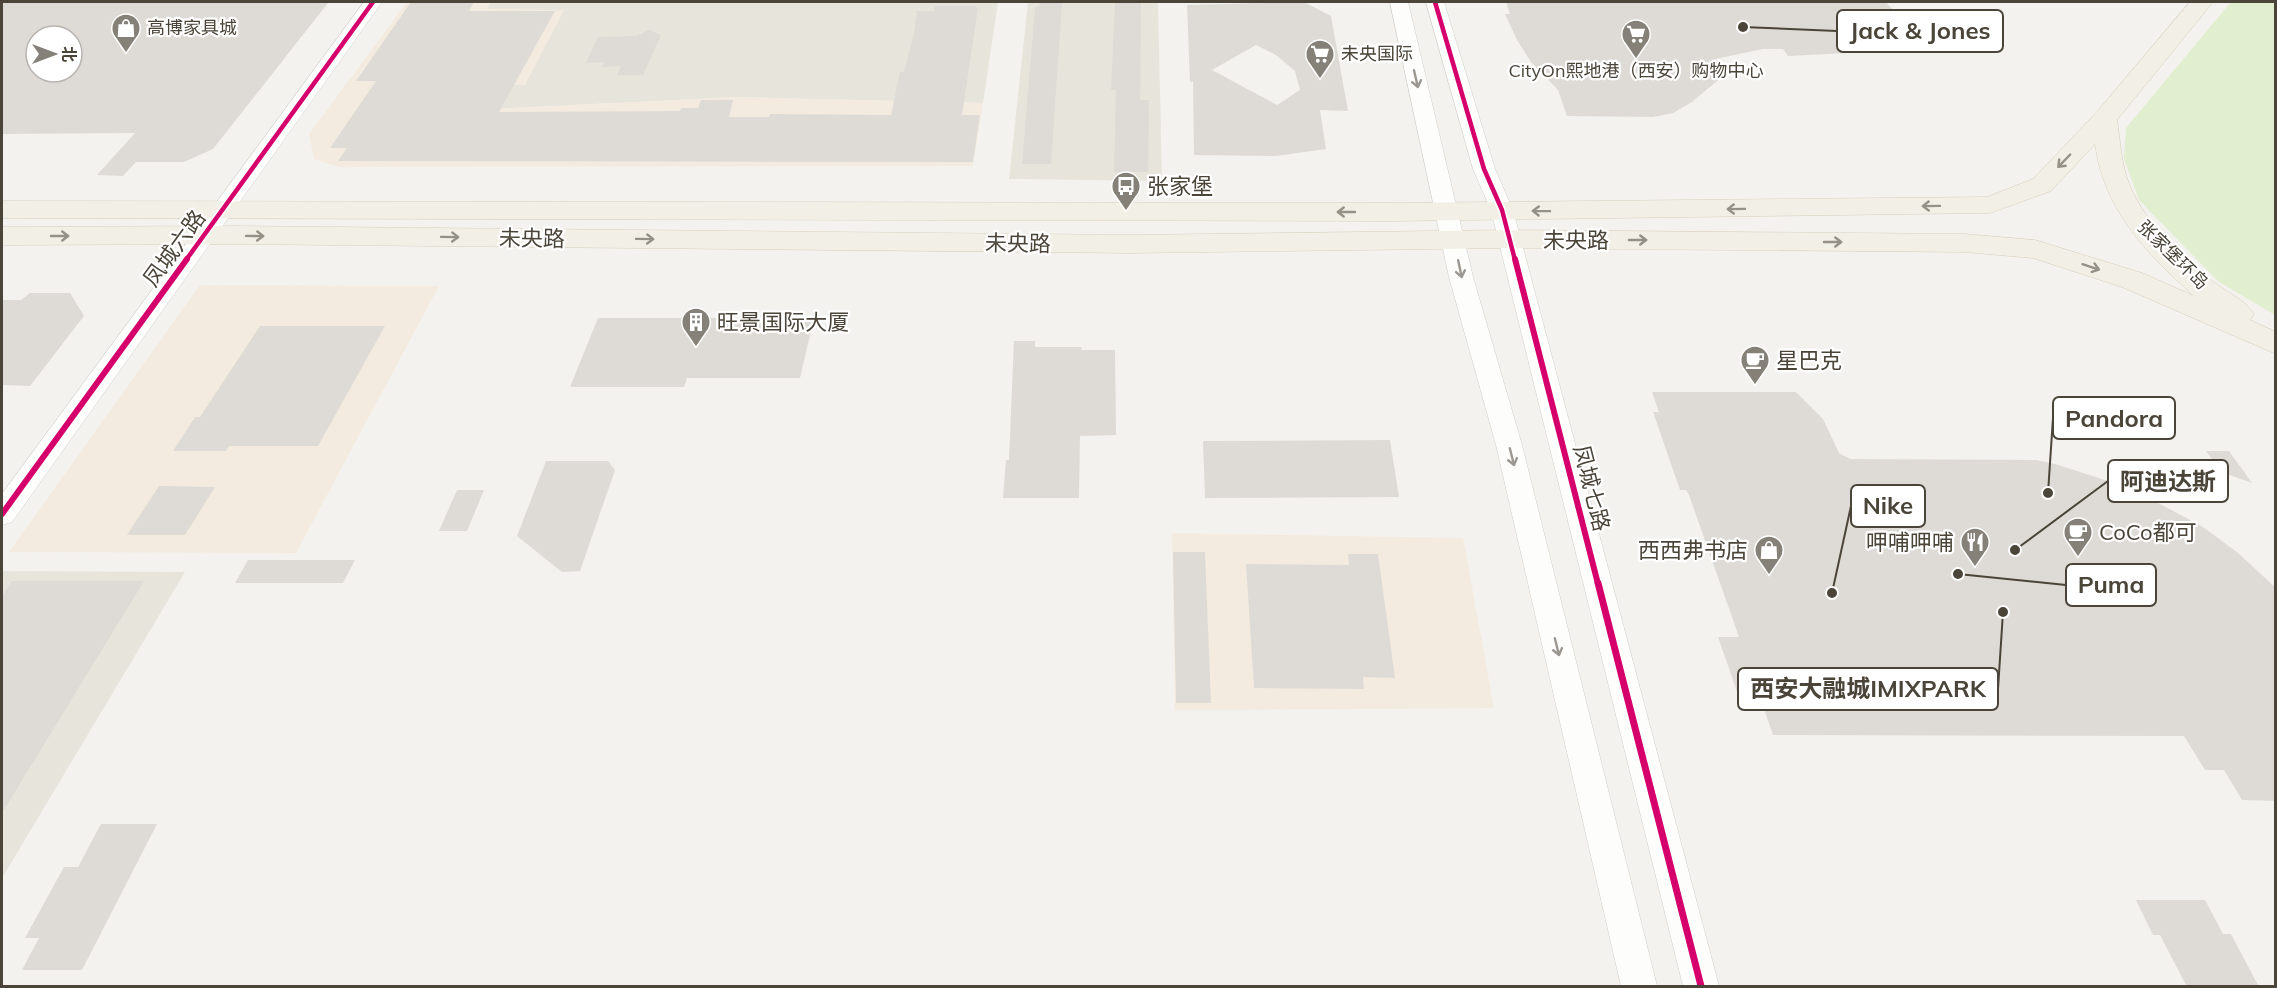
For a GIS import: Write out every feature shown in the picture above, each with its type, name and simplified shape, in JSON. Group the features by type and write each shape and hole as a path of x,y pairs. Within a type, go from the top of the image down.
{"main road":[{"path":"2104,119 2202,2"},
{"name":"未央路","path":"2,210 1502,210 1990,205 2042,184 2104,119"},
{"name":"张家堡环岛","path":"2104,119 2114,179 2133,216 2171,259 2231,310 2276,335"},
{"name":"未央路","path":"2,236 205,235 1131,244 1509,239 1964,243 2035,249 2132,280 2276,344"}],"street":[{"name":"凤城六路","path":"2,514 374,2"},
{"path":"1399,2 1461,277 1512,457 1639,987"},
{"name":"凤城七路","path":"1435,2 1484,169 1502,210 1701,987"}],"shaded area":[{"path":"407,2 491,2 487,9 564,10 525,85 467,85 454,111 736,97 983,103 973,166 339,167 314,159 309,134"},
{"path":"491,2 998,2 983,103 736,97 453,111 563,10 486,10"},
{"path":"1028,2 1158,2 1162,181 1009,179"},
{"path":"200,285 439,286 296,553 9,552"},
{"path":"1172,533 1463,538 1494,708 1175,710"},
{"path":"2,571 185,572 2,878"}],"green space":[{"path":"2275,2 2275,315 2219,282 2139,200 2124,159 2126,128 2230,3"}],"building":[{"path":"2,2 328,3 213,149 184,162 136,162 123,176 97,175 135,133 2,134"},
{"path":"411,2 474,2 469,11 555,11 499,112 680,111 681,108 698,108 701,100 733,100 729,117 769,117 770,114 891,115 900,72 904,72 914,34 917,11 934,11 935,6 974,6 978,8 962,115 980,115 973,162 338,161 347,148 330,148 376,81 356,81"},
{"path":"1040,2 1062,2 1051,164 1022,164 1035,7 1039,7"},
{"path":"1115,2 1141,2 1140,100 1149,100 1148,172 1114,172 1116,90 1111,90"},
{"name":"未央国际","path":"1304,2 1331,16 1348,111 1320,110 1326,149 1276,156 1194,155 1193,81 1190,83 1187,5","holes":["1256,45 1276,55 1295,71 1300,90 1277,105 1212,70"]},
{"name":"CityOn熙地港（西安）购物中心","path":"1506,2 1886,2 1928,49 1788,56 1783,49 1763,49 1715,59 1731,69 1692,102 1673,113 1653,117 1567,116 1558,90 1531,62 1517,40 1505,14 1510,14"},
{"path":"649,30 661,35 643,75 617,75 621,66 602,67 604,62 586,63 598,37 636,36"},
{"path":"30,293 70,293 84,316 30,386 2,385 2,300 21,300"},
{"name":"旺景国际大厦","path":"598,318 814,318 800,378 687,378 684,387 570,387"},
{"path":"260,326 385,326 318,446 229,446 226,451 173,451 195,417 200,417"},
{"path":"1014,341 1035,341 1035,347 1115,350 1116,435 1080,436 1079,498 1003,498 1006,460 1009,460"},
{"path":"1652,392 1796,392 1823,419 1839,453 1850,459 2036,460 2130,488 2203,527 2238,553 2276,588 2276,801 2242,800 2224,770 2205,770 2184,736 1773,735 1761,700 1740,700 1718,637 1739,637 1689,495 1686,490 1680,490 1653,412 1659,412"},
{"path":"1390,440 1399,497 1205,498 1203,441"},
{"path":"2206,451 2229,451 2252,483 2221,472"},
{"path":"546,461 608,461 615,470 580,571 562,572 517,536"},
{"path":"159,486 215,487 185,535 127,535"},
{"path":"457,490 484,490 467,531 439,531"},
{"path":"1173,552 1205,552 1211,703 1176,703"},
{"path":"1348,554 1378,554 1395,678 1363,677 1364,689 1254,688 1246,564 1349,565"},
{"path":"248,560 355,560 343,583 235,583"},
{"path":"12,581 144,581 2,813 2,596"},
{"path":"101,824 157,824 82,970 22,970 39,938 25,938 64,867 78,867"},
{"path":"2136,900 2205,900 2223,934 2231,934 2259,987 2187,987 2160,935 2153,935"}],"cycle path":[{"path":"2,514 373,2"},
{"path":"1435,2 1484,169 1502,210 1701,986"}],"place":[{"name":"Jack & Jones","path":"1743,27"},
{"name":"高博家具城","path":"126,54"},
{"name":"CityOn熙地港（西安）购物中心","path":"1636,60"},
{"name":"未央国际","path":"1320,80"},
{"name":"张家堡","path":"1126,212"},
{"name":"旺景国际大厦","path":"696,348"},
{"name":"星巴克","path":"1755,386"},
{"name":"Pandora","path":"2048,493"},
{"name":"阿迪达斯","path":"2015,550"},
{"name":"CoCo都可","path":"2078,558"},
{"name":"呷哺呷哺","path":"1975,568"},
{"name":"Puma","path":"1958,574"},
{"name":"西西弗书店","path":"1769,576"},
{"name":"Nike","path":"1832,593"},
{"name":"西安大融城IMIXPARK","path":"2003,612"}]}
